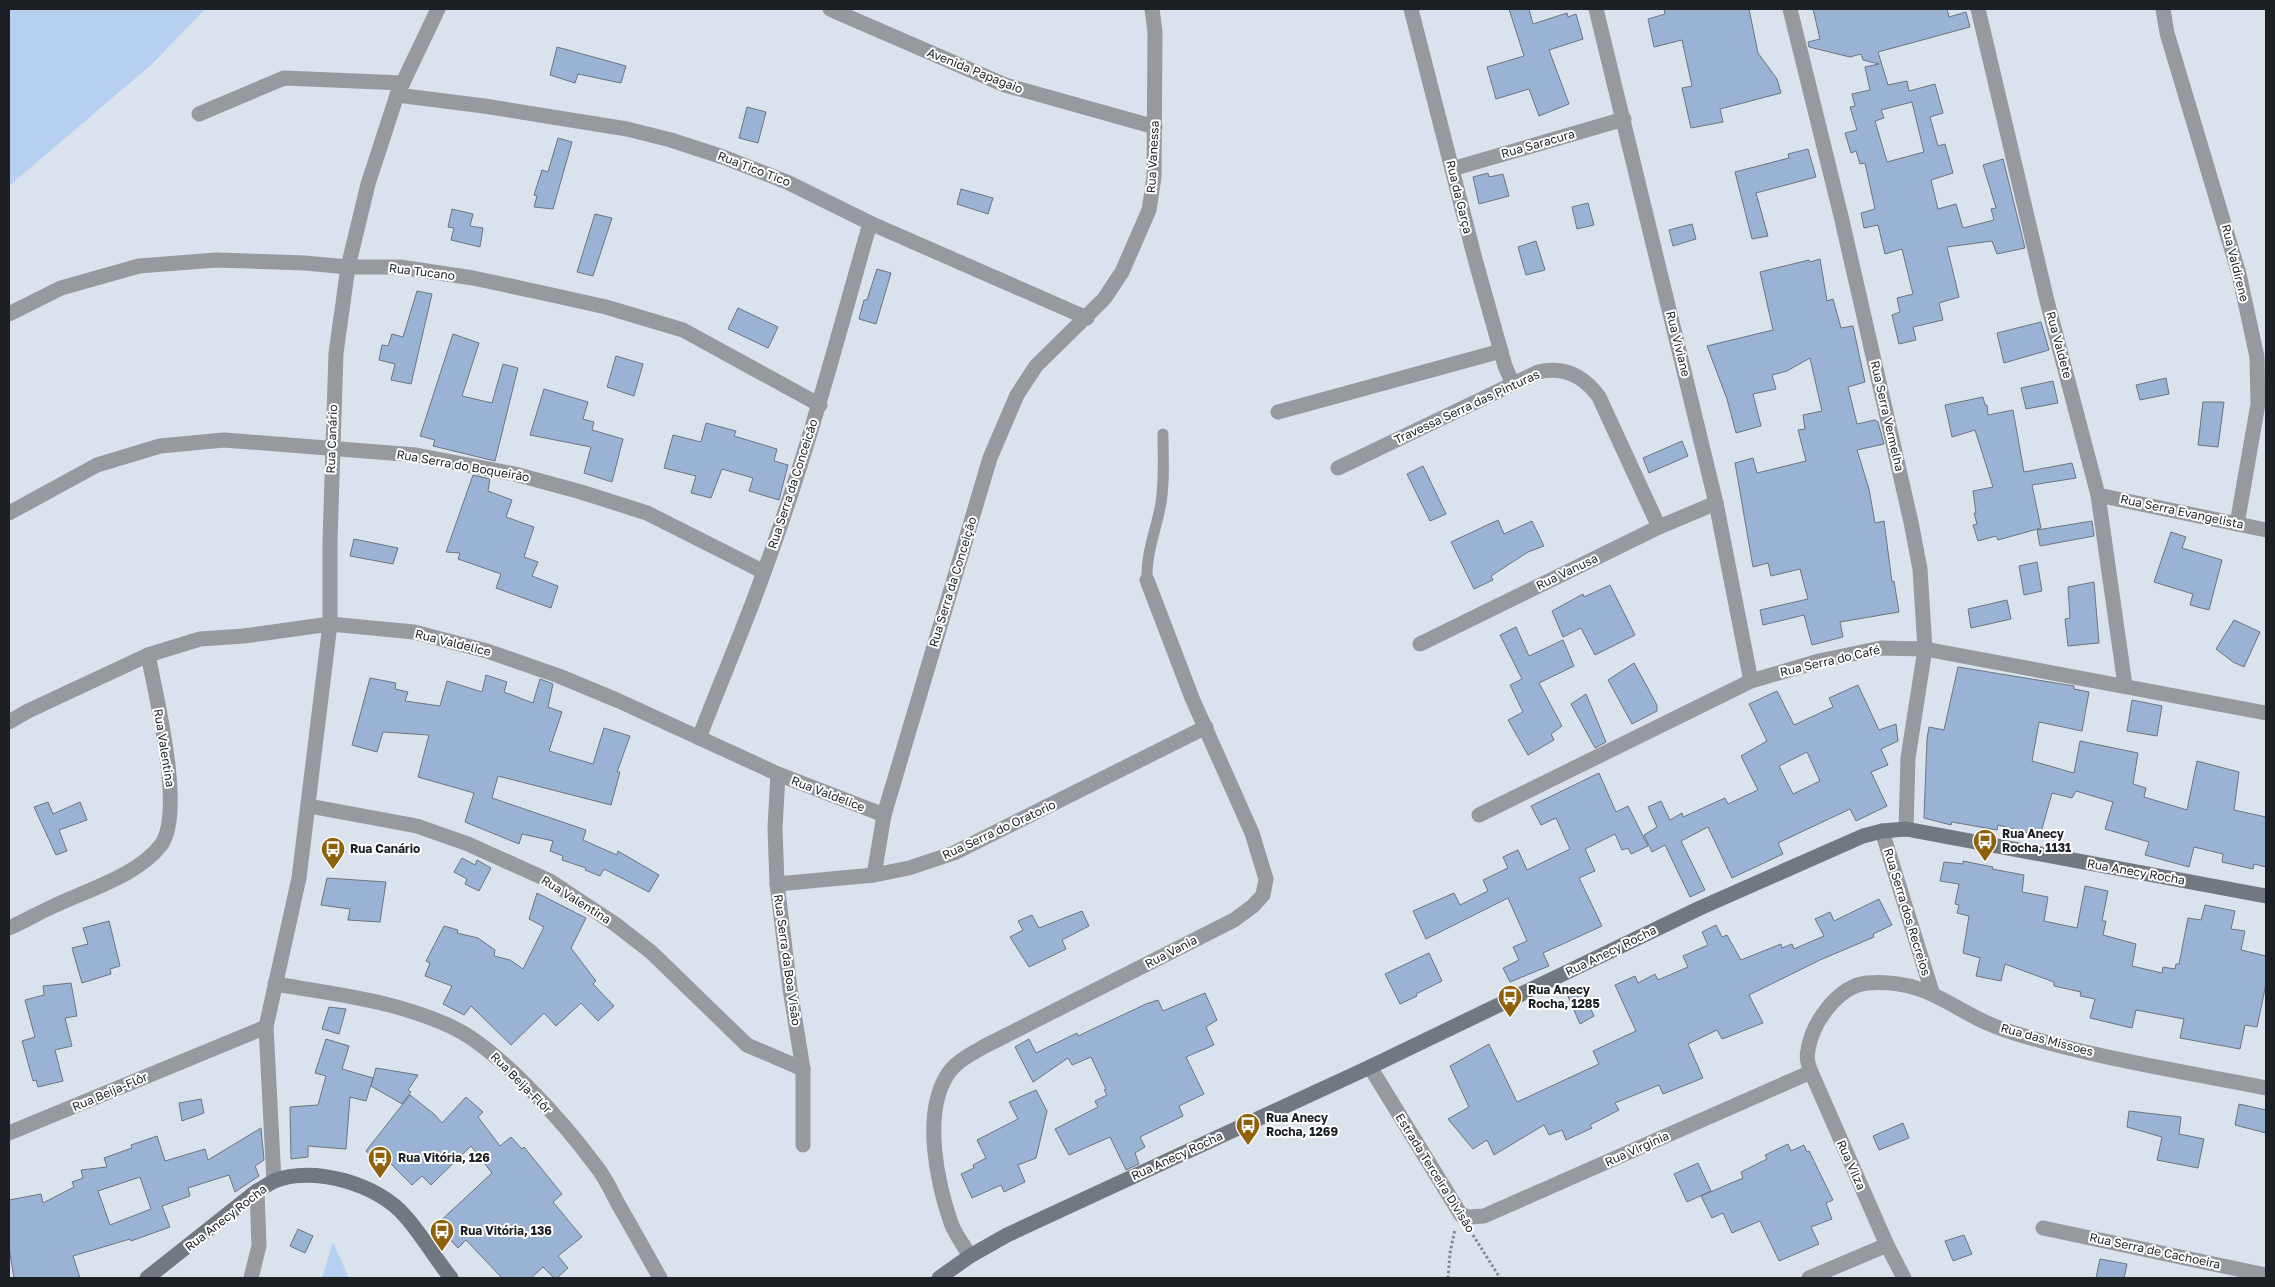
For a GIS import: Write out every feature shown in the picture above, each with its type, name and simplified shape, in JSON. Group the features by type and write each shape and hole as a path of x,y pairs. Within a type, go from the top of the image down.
{"street":[{"name":"Rua Canário","path":"274,1181 266,1027 296,896 309,806 330,624 332,449 336,353 348,267 368,184 400,89 438,9"},
{"name":"Avenida Papagaio","path":"830,9 1004,85 1155,127"},
{"name":"Rua Vanessa","path":"1087,318 1104,300 1122,272 1149,210 1154,177 1155,127 1155,32 1152,9"},
{"name":"Rua da Garça","path":"1411,9 1501,352 1513,384"},
{"name":"Rua Viviane","path":"1596,9 1716,503 1751,681"},
{"name":"Rua Serra Vermelha","path":"1790,9 1841,216 1912,522 1920,570 1926,649 1908,758 1906,829"},
{"name":"Rua Valdete","path":"1978,9 2047,301 2098,495 2125,685"},
{"name":"Rua Valdirene","path":"2163,9 2167,32 2240,274 2257,357 2258,404 2237,524"},
{"name":"Rua Tico Tico","path":"199,114 284,78 400,89 484,106 627,129 671,140 723,157 787,182 870,223 1087,318"},
{"name":"Rua Saracura","path":"1452,169 1624,119"},
{"name":"Rua Serra da Conceicão","path":"699,738 764,572 820,405 870,223"},
{"name":"Rua Tucano","path":"9,314 61,288 139,266 216,260 305,263 348,267 400,267 474,278 606,308 683,330 820,405"},
{"name":"Rua Serra da Conceição","path":"874,875 884,815 990,458 1017,395 1036,366 1087,318"},
{"path":"1278,412 1501,352"},
{"name":"Travessa Serra das Pinturas","path":"1338,468 1538,372 1550,370 1563,371 1589,383 1599,397 1659,527"},
{"name":"Rua Serra do Boqueirão","path":"9,513 36,496 97,465 160,446 224,440 416,456 515,474 647,513 764,572"},
{"name":"Rua Serra Evangelista","path":"2098,495 2266,530"},
{"name":"Rua Vanusa","path":"1420,644 1659,527 1716,503"},
{"name":"Rua Vania","path":"970,1256 952,1224 938,1173 934,1135 935,1112 939,1092 946,1075 958,1063 985,1046 1234,920 1253,906 1263,895 1266,879 1252,833 1192,698 1147,580"},
{"name":"Rua Valdelice","path":"9,722 28,711 148,655 200,639 244,636 330,624 414,632 488,651 567,680 778,774 884,815"},
{"name":"Rua Serra do Café","path":"1479,815 1751,681 1819,662 1881,648 1926,649 2266,712"},
{"name":"Rua Valentina","path":"9,928 116,879 144,860 161,844 169,823 171,786 148,655"},
{"name":"Rua Serra do Oratorio","path":"777,884 874,875 909,868 954,853 1206,727"},
{"name":"Rua Serra da Boa Visão","path":"778,774 775,828 777,884 790,989 803,1070 802,1144"},
{"name":"Rua Valentina","path":"309,806 417,826 468,844 550,881 615,924 650,952 747,1045 803,1070"},
{"name":"Rua Anecy Rocha","path":"939,1278 970,1256 1007,1235 1370,1067 1700,908 1862,836 1882,831 1906,829 2266,896"},
{"name":"Rua Serra dos Recreios","path":"1882,831 1932,992"},
{"name":"Rua das Missoes","path":"1808,1048 1824,1014 1833,1001 1848,988 1864,984 1892,983 1913,986 1932,992 1985,1022 2055,1045 2266,1088"},
{"name":"Rua Beija-Flôr","path":"275,984 354,997 411,1010 454,1027 503,1062 552,1114 597,1167 660,1278"},
{"name":"Rua Beija-Flôr","path":"9,1133 266,1027"},
{"name":"Rua Vilza","path":"1808,1048 1807,1060 1810,1072 1887,1245 1904,1278"},
{"name":"Estrada Terceira Divisão","path":"1370,1067 1461,1215"},
{"name":"Rua Virginia","path":"1461,1215 1470,1217 1484,1216 1810,1072"},
{"name":"Rua Anecy Rocha","path":"147,1278 257,1191 274,1181 298,1176 346,1180 386,1199 405,1215 451,1278"},
{"path":"251,1278 259,1246 257,1191"},
{"name":"Rua Serra de Cachoeira","path":"2044,1228 2266,1275"},
{"path":"1809,1278 1887,1245"}],"lane":[{"path":"1147,580 1146,563 1160,507 1163,480 1163,434"}],"path":[{"path":"1448,1278 1453,1234 1461,1215"},
{"name":"Estrada Terceira Divisão","path":"1461,1215 1500,1278"}],"shaded area":[{"path":"9,9 205,9 152,64 9,186"},
{"path":"333,1242 349,1278 322,1278"}],"building":[{"path":"1509,9 1529,9 1533,24 1567,13 1568,17 1576,14 1583,39 1549,50 1569,104 1539,116 1529,89 1496,99 1487,67 1524,56"},
{"path":"1664,9 1749,9 1758,53 1777,79 1781,93 1720,109 1723,122 1691,128 1682,88 1692,86 1682,40 1654,47 1648,19 1665,14"},
{"path":"1813,9 1947,9 1949,17 1966,12 1970,27 1878,52 1888,85 1907,81 1909,91 1935,84 1943,113 1930,117 1938,146 1945,144 1953,173 1931,180 1938,209 1956,204 1963,228 1994,220 1991,209 1996,208 1983,165 2003,159 2025,248 1997,254 1992,241 1947,247 1959,297 1939,303 1943,320 1913,327 1916,340 1899,344 1892,315 1900,312 1897,298 1913,294 1902,249 1885,254 1878,225 1864,228 1861,213 1875,209 1865,163 1860,164 1856,151 1851,153 1845,133 1857,130 1850,107 1855,106 1852,94 1870,90 1865,67 1879,64 1863,60 1861,54 1850,57 1809,47 1808,42 1820,39","holes":["1912,102 1924,152 1887,162 1875,121 1884,118 1881,110"]},
{"path":"557,47 626,66 621,83 578,74 575,83 550,75"},
{"path":"747,107 766,112 758,143 739,138"},
{"path":"558,138 572,142 553,209 534,207 537,196 534,195 542,170 548,172"},
{"path":"1808,149 1816,177 1756,193 1768,236 1752,239 1735,172 1789,158 1788,154"},
{"path":"1488,173 1489,177 1503,174 1509,196 1479,204 1473,177"},
{"path":"961,189 993,198 988,214 957,204"},
{"path":"1588,203 1594,225 1577,229 1572,207"},
{"path":"452,209 473,214 470,226 483,228 480,247 451,240 454,228 448,227"},
{"path":"595,214 612,218 593,276 577,272"},
{"path":"1692,224 1696,239 1673,246 1669,230"},
{"path":"1536,241 1545,270 1526,275 1518,247"},
{"path":"1820,259 1827,301 1833,299 1841,328 1853,326 1865,382 1848,387 1857,424 1875,420 1878,422 1884,444 1857,450 1869,489 1875,523 1884,521 1892,582 1894,581 1899,612 1840,622 1843,637 1812,645 1804,615 1763,625 1760,610 1808,599 1800,569 1771,576 1768,563 1753,567 1735,463 1753,458 1757,473 1806,461 1798,430 1805,429 1803,415 1822,411 1810,358 1787,371 1772,375 1776,389 1753,394 1761,426 1736,433 1727,399 1707,346 1773,330 1760,272"},
{"path":"877,269 891,273 876,324 859,319 864,300 867,300"},
{"path":"417,291 432,294 411,384 391,380 395,364 379,360 382,345 388,346 392,334 403,337"},
{"path":"738,308 778,327 768,348 728,329"},
{"path":"2041,322 2049,350 2004,363 1997,333"},
{"path":"453,334 479,343 462,396 492,403 503,364 518,368 495,461 433,446 435,440 420,436"},
{"path":"616,356 643,364 634,396 607,387"},
{"path":"2166,378 2169,394 2140,400 2136,385"},
{"path":"2053,381 2058,403 2026,409 2021,388"},
{"path":"544,389 588,402 583,419 594,422 592,430 623,439 612,482 584,473 591,447 530,435"},
{"path":"1983,397 1985,405 1987,405 1988,415 2013,410 2024,472 2072,463 2076,478 2032,485 2041,528 1998,540 1996,536 1978,541 1973,525 1977,524 1974,513 1976,513 1973,491 1993,487 1975,430 1952,437 1945,405"},
{"path":"2203,402 2224,402 2218,447 2198,445"},
{"path":"706,423 736,431 734,436 777,449 774,461 788,465 779,500 749,491 753,478 722,469 711,498 691,493 696,476 664,468 673,435 701,442"},
{"path":"1682,441 1688,456 1649,473 1643,458"},
{"path":"1423,466 1446,514 1430,521 1407,474"},
{"path":"473,475 490,479 488,491 512,500 506,517 534,527 524,557 538,562 532,576 558,586 551,608 496,588 501,574 458,559 460,553 446,552"},
{"path":"1498,520 1504,534 1532,521 1544,546 1528,552 1491,576 1493,580 1474,589 1451,542"},
{"path":"2092,521 2094,536 2040,546 2037,530"},
{"path":"2171,532 2186,537 2182,548 2222,560 2209,610 2190,605 2193,594 2154,582"},
{"path":"354,539 398,548 393,564 350,556"},
{"path":"2037,562 2042,591 2024,595 2019,566"},
{"path":"2094,582 2099,643 2068,646 2065,619 2070,618 2068,587"},
{"path":"1610,585 1635,635 1595,655 1581,628 1563,637 1552,611 1583,594 1584,597"},
{"path":"2007,600 2011,619 1971,628 1968,609"},
{"path":"2234,620 2260,632 2244,667 2233,662 2216,649"},
{"path":"1516,627 1529,656 1563,640 1574,666 1539,683 1562,726 1551,734 1554,740 1528,755 1508,720 1523,712 1510,685 1522,679 1500,635"},
{"path":"1634,663 1657,705 1657,711 1632,724 1608,680"},
{"path":"1958,667 2074,686 2074,689 2089,692 2082,731 2039,722 2032,761 2074,773 2080,741 2138,753 2133,784 2146,788 2144,797 2187,810 2197,761 2239,772 2234,810 2266,817 2266,867 2254,864 2253,869 2222,862 2223,854 2194,847 2189,867 2145,855 2149,842 2105,829 2113,802 2076,791 2072,798 2052,793 2040,836 1998,825 1997,830 1952,822 1951,825 1924,818 1929,727 1944,730"},
{"path":"486,675 507,682 504,692 533,703 540,679 553,684 548,707 562,712 549,751 593,764 604,728 630,736 617,772 620,772 611,805 498,776 492,798 586,830 583,840 617,855 618,851 659,875 649,892 604,869 600,876 585,870 586,868 562,860 563,856 550,851 553,841 522,834 519,844 465,822 474,793 418,777 429,735 383,732 377,752 352,745 370,678 396,683 395,689 408,692 405,701 440,706 447,681 482,692"},
{"path":"1858,685 1879,730 1896,724 1898,741 1881,749 1888,765 1871,772 1887,806 1856,821 1850,809 1778,843 1783,854 1732,878 1708,827 1681,841 1705,890 1690,897 1665,845 1652,852 1644,835 1657,827 1648,807 1661,801 1670,820 1682,813 1683,817 1725,798 1728,804 1758,790 1741,756 1767,741 1749,704 1777,691 1794,725 1833,707 1829,698","holes":["1807,752 1820,781 1793,794 1779,766"]},
{"path":"1586,694 1606,742 1595,748 1571,704"},
{"path":"2132,700 2162,706 2157,736 2127,731"},
{"path":"1599,773 1616,812 1628,806 1648,846 1631,854 1628,848 1622,850 1615,834 1585,849 1595,871 1579,878 1602,926 1543,953 1549,966 1510,982 1503,968 1519,960 1513,947 1527,941 1508,898 1426,939 1413,911 1454,893 1460,905 1488,891 1483,880 1508,868 1503,857 1518,850 1527,870 1570,849 1556,818 1541,825 1531,806"},
{"path":"48,802 53,814 80,802 87,820 59,830 67,851 56,855 34,807"},
{"path":"462,858 475,865 477,860 491,868 479,891 465,884 467,879 454,872"},
{"path":"1963,861 2024,875 2022,892 2048,897 2044,921 2077,928 2085,886 2108,891 2102,921 2106,921 2103,935 2136,944 2132,966 2162,973 2163,967 2175,969 2176,964 2179,964 2188,918 2201,920 2205,905 2235,911 2231,929 2245,931 2241,950 2266,956 2266,984 2257,1027 2245,1025 2240,1049 2180,1038 2184,1019 2136,1010 2132,1028 2090,1018 2095,999 2080,996 2081,992 2054,986 2054,982 2005,964 2001,981 1976,976 1980,958 1963,953 1969,916 1957,913 1959,905 1955,904 1959,884 1940,881 1944,862 1963,864"},
{"path":"327,878 386,882 380,922 348,920 350,909 321,905"},
{"path":"537,893 586,918 571,948 596,981 593,984 614,1006 598,1021 581,1003 556,1026 544,1013 511,1045 471,1006 464,1015 443,1004 452,986 425,976 430,963 426,961 444,926 458,930 457,933 478,938 495,950 494,956 510,960 523,969 544,927 529,919"},
{"path":"1879,899 1892,925 1873,934 1874,937 1820,960 1749,995 1763,1023 1722,1039 1717,1030 1688,1044 1703,1078 1663,1094 1659,1085 1615,1103 1619,1110 1590,1125 1592,1128 1566,1140 1562,1130 1549,1135 1544,1125 1494,1155 1487,1140 1473,1149 1448,1119 1469,1107 1450,1066 1489,1044 1517,1102 1599,1064 1593,1051 1636,1031 1615,985 1635,976 1638,983 1655,974 1658,980 1688,967 1683,956 1708,945 1702,932 1716,925 1722,937 1727,935 1741,960 1781,944 1782,948 1792,944 1794,949 1824,936 1815,919 1830,912 1834,921"},
{"path":"1082,911 1089,926 1062,940 1066,949 1029,967 1010,937 1023,930 1018,921 1032,915 1039,928"},
{"path":"109,921 120,966 110,969 111,974 82,983 72,948 88,944 83,928"},
{"path":"1429,953 1442,981 1400,1004 1385,974"},
{"path":"71,983 77,1016 65,1018 72,1046 55,1050 63,1081 38,1087 36,1080 33,1081 22,1041 35,1037 25,1000 44,995 43,986"},
{"path":"1581,987 1594,1016 1580,1024 1567,994"},
{"path":"1205,993 1217,1020 1206,1027 1214,1045 1186,1057 1204,1094 1179,1106 1183,1116 1140,1137 1145,1147 1135,1153 1139,1164 1126,1170 1110,1137 1069,1155 1055,1129 1098,1107 1095,1101 1107,1095 1091,1057 1072,1065 1068,1058 1033,1082 1015,1047 1029,1039 1036,1053 1077,1033 1078,1036 1146,1004 1158,1000 1163,1011"},
{"path":"329,1007 346,1009 339,1034 322,1029"},
{"path":"326,1039 349,1046 342,1069 373,1078 366,1101 350,1097 346,1149 308,1146 308,1157 291,1159 290,1107 318,1105 326,1076 315,1073"},
{"path":"376,1068 418,1075 408,1090 411,1092 402,1104 371,1086"},
{"path":"1036,1090 1047,1111 1036,1158 1018,1165 1025,1182 1004,1192 1001,1185 972,1198 961,1174 974,1168 973,1165 986,1158 977,1140 1018,1119 1009,1102"},
{"path":"410,1095 434,1114 442,1123 466,1097 483,1112 478,1117 500,1146 511,1137 522,1149 524,1147 562,1194 553,1202 582,1237 558,1256 568,1268 557,1278 554,1278 543,1267 531,1278 502,1278 466,1240 458,1248 436,1225 492,1173 471,1146 431,1185 422,1176 412,1185 389,1162 386,1167 366,1151"},
{"path":"201,1099 204,1113 182,1121 179,1103"},
{"path":"2239,1104 2266,1110 2266,1133 2235,1125"},
{"path":"2129,1111 2181,1117 2179,1134 2204,1139 2198,1168 2157,1160 2162,1137 2127,1127"},
{"path":"1903,1123 1909,1138 1879,1150 1873,1136"},
{"path":"261,1128 264,1160 255,1166 259,1176 235,1192 229,1175 188,1188 190,1196 162,1206 170,1227 131,1241 130,1239 73,1256 80,1278 14,1278 9,1247 9,1200 41,1194 43,1203 74,1187 72,1182 83,1178 81,1170 107,1167 104,1158 132,1148 131,1145 157,1136 165,1161 205,1149 208,1160","holes":["140,1177 151,1209 110,1225 98,1191"]},
{"path":"1788,1144 1791,1151 1804,1145 1807,1152 1809,1151 1833,1200 1826,1203 1832,1219 1811,1227 1819,1244 1779,1261 1760,1221 1732,1233 1723,1213 1712,1218 1701,1196 1743,1178 1741,1172 1767,1159 1765,1155"},
{"path":"1698,1163 1711,1191 1687,1202 1674,1174"},
{"path":"298,1229 313,1236 305,1253 290,1246"},
{"path":"1964,1235 1972,1254 1953,1261 1945,1241"},
{"path":"2100,1259 2127,1264 2124,1278 2096,1278"}],"place":[{"name":"Rua Anecy Rocha, 1131","path":"1985,862"},
{"name":"Rua Canário","path":"333,870"},
{"name":"Rua Anecy Rocha, 1285","path":"1510,1018"},
{"name":"Rua Anecy Rocha, 1269","path":"1248,1146"},
{"name":"Rua Vitória, 126","path":"380,1179"},
{"name":"Rua Vitória, 136","path":"442,1252"}]}
